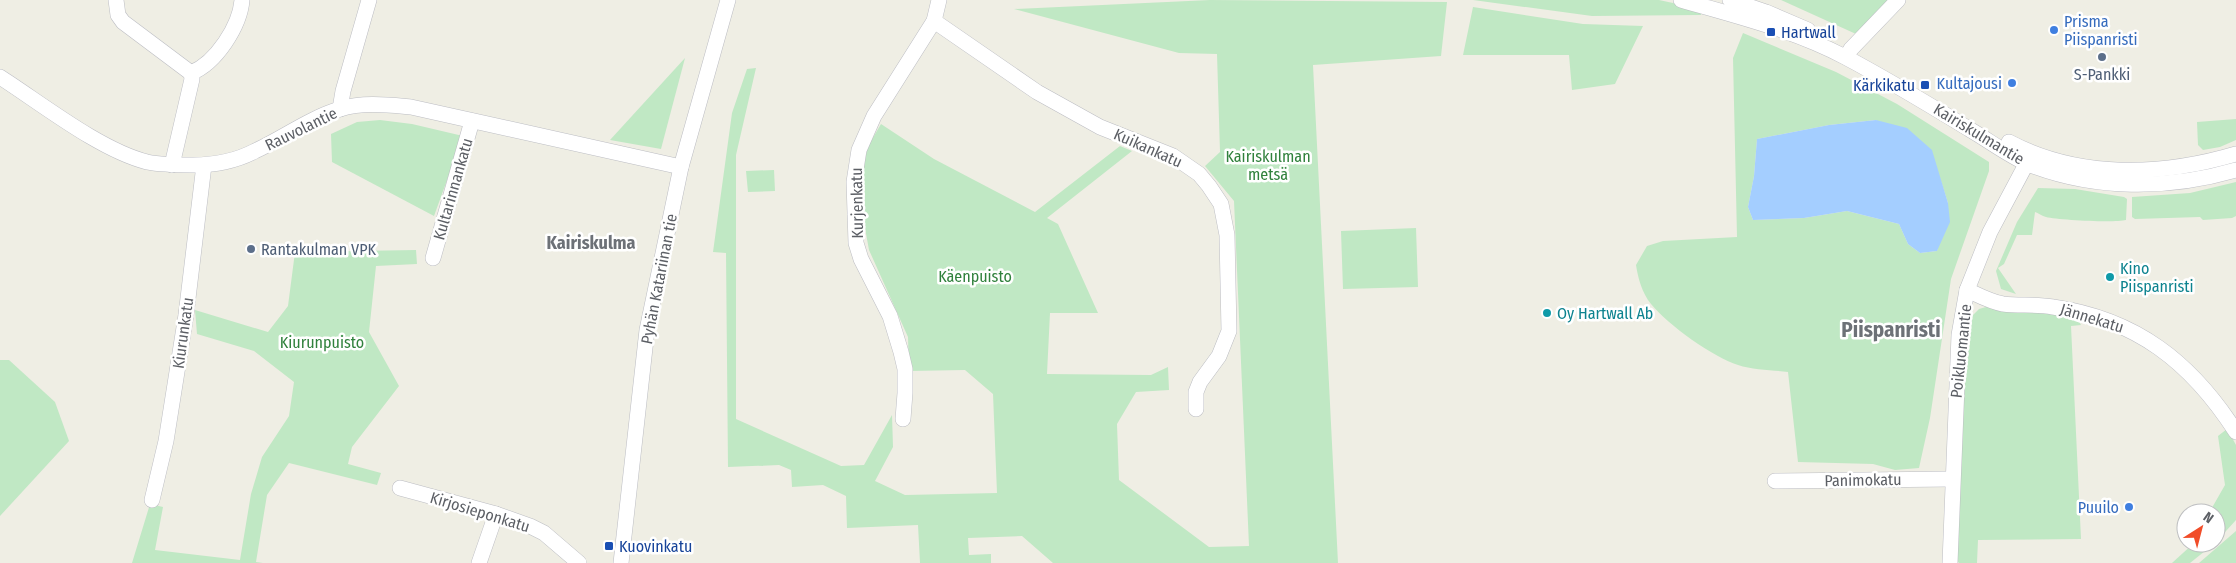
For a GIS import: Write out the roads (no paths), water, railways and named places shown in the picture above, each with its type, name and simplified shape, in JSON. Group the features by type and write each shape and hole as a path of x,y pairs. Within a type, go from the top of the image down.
{"street":[{"path":"116,0 118,15 123,22 191,73 192,79 172,165"},
{"path":"191,73 201,69 216,56 238,20 242,0"},
{"path":"340,109 343,91 369,0"},
{"name":"Pyhän Katariinan tie","path":"621,563 647,330 682,167 728,0"},
{"name":"Kurjenkatu","path":"903,419 905,393 901,352 890,316 861,259 856,243 854,182 859,150 874,116 934,21 939,0"},
{"name":"Kairiskulmantie","path":"1681,0 1848,53"},
{"name":"Kairiskulmantie","path":"1730,0 1766,12 1848,53 2029,158 2077,178 2129,185 2188,181 2236,170"},
{"path":"1848,53 1898,0"},
{"name":"Kuikankatu","path":"934,21 1037,92 1100,127 1173,156 1199,174 1209,186 1221,204 1227,235 1229,331 1219,356 1200,382 1196,392 1196,409"},
{"name":"Rauvolantie","path":"0,77 99,141 124,154 148,162 172,165 204,165 235,159 340,109 384,104 411,107 682,167"},
{"name":"Kultarinnankatu","path":"433,258 472,121"},
{"name":"Kairiskulmantie","path":"2029,158 2129,171 2186,166 2211,162 2236,154"},
{"name":"Poikluomantie","path":"1950,563 1951,479 1959,335 1967,290 1990,232 2029,158"},
{"name":"Kiurunkatu","path":"152,500 162,464 170,421 186,315 204,165"},
{"name":"Jännekatu","path":"1967,290 2001,304 2052,306 2094,316 2114,322 2144,337 2185,368 2219,405 2236,432"},
{"name":"Panimokatu","path":"1775,481 1951,479"},
{"name":"Kirjosieponkatu","path":"400,488 496,514 544,533 579,563"},
{"path":"479,563 496,514"}],"water":[{"path":"1876,120 1907,128 1932,150 1948,203 1950,222 1937,251 1920,253 1908,244 1899,224 1847,211 1804,218 1753,220 1748,207 1754,176 1757,139 1829,125"}],"place":[{"name":"Prisma Piispanristi","path":"2054,30"},
{"name":"Hartwall","path":"1771,32"},
{"name":"S-Pankki","path":"2102,57"},
{"name":"Kultajousi","path":"2012,83"},
{"name":"Kärkikatu","path":"1925,85"},
{"name":"Rantakulman VPK","path":"251,249"},
{"name":"Kino Piispanristi","path":"2110,277"},
{"name":"Oy Hartwall Ab","path":"1547,313"},
{"name":"Puuilo","path":"2129,507"},
{"name":"Kuovinkatu","path":"609,546"}],"district":[{"name":"Kairiskulma","path":"591,243"},
{"name":"Piispanristi","path":"1891,330"}],"park label":[{"name":"Kairiskulman metsä","path":"1268,165"},
{"name":"Käenpuisto","path":"975,276"},
{"name":"Kiurunpuisto","path":"322,342"}]}
